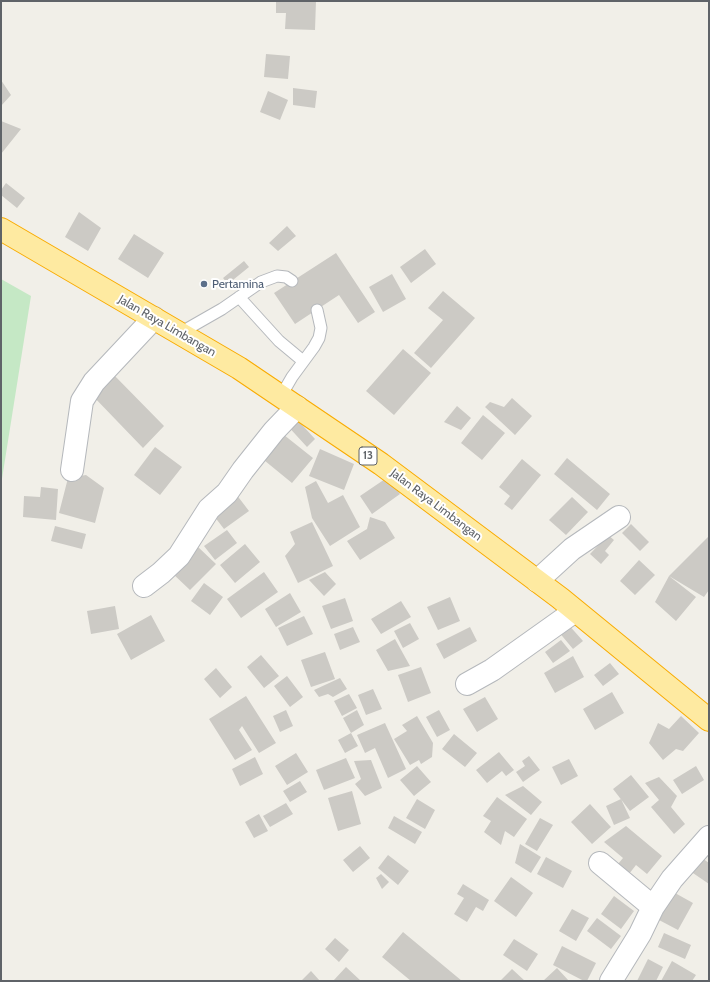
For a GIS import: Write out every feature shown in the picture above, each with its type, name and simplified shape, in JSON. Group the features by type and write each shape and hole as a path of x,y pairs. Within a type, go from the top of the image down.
{"highway":[{"name":"Jalan Raya Limbangan","path":"1,230 239,368 381,464 575,610 709,720"}],"street":[{"path":"72,470 82,401 94,382 154,318"},
{"path":"144,586 161,574 179,556 209,509 227,493 274,430 289,402"},
{"path":"537,581 572,549 619,517"},
{"path":"467,684 492,670 575,610"},
{"path":"611,981 640,934 653,907 672,879 709,837"},
{"path":"600,863 653,907"}],"lane":[{"path":"180,333 240,297 261,282 277,276 286,277 292,281"},
{"path":"240,297 278,341 303,361"},
{"path":"289,402 303,361 314,348 319,338 321,328 317,310"}],"green space":[{"path":"1,279 31,296 1,485"}],"building":[{"path":"276,1 316,1 315,30 285,29 286,13 276,13"},
{"path":"266,54 290,56 288,79 264,77"},
{"path":"1,80 11,95 1,106"},
{"path":"293,88 317,91 315,108 293,105"},
{"path":"268,91 288,100 280,120 260,112"},
{"path":"1,121 21,129 1,154"},
{"path":"6,183 25,198 17,208 1,195 1,190"},
{"path":"79,212 101,228 88,251 65,237"},
{"path":"287,226 296,236 278,251 269,243"},
{"path":"134,234 164,253 148,278 118,259"},
{"path":"425,249 436,264 411,283 400,267"},
{"path":"336,253 375,312 358,323 339,295 295,324 274,293"},
{"path":"244,261 249,267 228,284 223,278"},
{"path":"392,274 406,299 383,312 369,287"},
{"path":"443,291 475,318 431,368 414,353 443,320 428,308"},
{"path":"403,349 431,373 394,415 366,391"},
{"path":"112,373 164,426 143,448 91,394"},
{"path":"512,398 532,416 515,435 485,407 490,402 504,407"},
{"path":"457,406 471,418 461,430 444,422"},
{"path":"293,415 315,439 307,447 285,423"},
{"path":"483,415 505,433 482,460 461,443"},
{"path":"279,431 313,458 292,483 259,456"},
{"path":"155,447 182,467 160,495 134,475"},
{"path":"320,449 354,464 344,490 309,476"},
{"path":"567,458 610,494 597,510 554,474"},
{"path":"522,459 541,475 512,510 504,504 510,496 499,487"},
{"path":"86,475 104,488 95,523 59,513 68,478"},
{"path":"388,477 400,494 372,514 360,496"},
{"path":"316,481 328,503 343,495 360,527 330,546 312,518 305,487"},
{"path":"41,487 58,489 56,520 23,517 24,496 40,497"},
{"path":"236,494 249,511 224,529 211,512"},
{"path":"572,497 588,512 566,535 549,520"},
{"path":"370,517 385,522 395,538 360,560 347,541 367,529"},
{"path":"312,522 333,566 298,583 285,556 295,544 290,532"},
{"path":"631,524 649,542 640,551 622,533"},
{"path":"55,526 86,534 82,549 51,541"},
{"path":"227,530 237,543 215,560 204,546"},
{"path":"608,535 614,540 605,551 609,555 601,564 590,554"},
{"path":"709,536 709,590 704,597 669,576"},
{"path":"245,544 260,562 235,583 220,565"},
{"path":"197,546 216,564 190,590 171,572"},
{"path":"639,560 655,575 635,595 620,581"},
{"path":"264,572 278,592 241,618 227,599"},
{"path":"325,572 336,584 324,596 309,580"},
{"path":"669,576 696,597 676,621 655,602"},
{"path":"204,583 223,597 210,615 191,601"},
{"path":"290,593 301,612 276,627 265,609"},
{"path":"450,597 460,621 438,630 427,607"},
{"path":"345,598 353,621 331,629 322,606"},
{"path":"401,601 411,617 381,634 371,619"},
{"path":"115,606 119,629 91,634 87,611"},
{"path":"151,615 165,641 131,660 117,634"},
{"path":"304,616 313,634 287,646 278,628"},
{"path":"410,623 419,639 403,648 394,631"},
{"path":"567,623 583,641 573,649 558,631"},
{"path":"353,627 360,642 340,650 334,634"},
{"path":"470,627 477,641 444,659 436,644"},
{"path":"395,639 410,666 388,671 376,650"},
{"path":"561,640 570,651 553,663 545,652"},
{"path":"325,652 335,679 311,687 301,660"},
{"path":"261,655 279,676 264,688 247,667"},
{"path":"573,656 584,677 555,693 544,673"},
{"path":"610,663 619,674 603,686 594,675"},
{"path":"421,667 431,693 408,702 398,675"},
{"path":"216,668 232,687 220,698 204,679"},
{"path":"287,676 303,697 290,707 274,686"},
{"path":"340,678 347,689 333,697 328,694 319,697 314,690"},
{"path":"373,689 382,709 366,715 358,695"},
{"path":"612,692 624,713 595,730 583,709"},
{"path":"349,694 357,708 342,716 334,701"},
{"path":"246,696 276,743 259,753 242,726 239,730 252,750 235,760 209,719"},
{"path":"485,697 498,719 477,732 463,709"},
{"path":"286,710 293,726 280,732 273,716"},
{"path":"357,710 364,725 351,733 343,718"},
{"path":"439,710 450,730 437,737 426,717"},
{"path":"417,716 433,743 432,757 421,764 419,760 410,765 394,739 407,731 402,725"},
{"path":"681,716 699,733 683,751 676,749 663,760 649,743 658,723 669,729"},
{"path":"385,723 406,769 388,778 375,748 365,753 357,735"},
{"path":"351,733 358,746 345,753 338,740"},
{"path":"454,734 477,753 465,767 442,749"},
{"path":"499,752 514,770 506,776 502,771 487,783 476,770"},
{"path":"296,753 308,772 287,785 275,766"},
{"path":"529,756 540,770 523,782 516,772 525,766 522,761"},
{"path":"255,757 263,774 240,786 232,769"},
{"path":"346,758 355,778 324,790 316,770"},
{"path":"569,759 578,776 561,785 552,767"},
{"path":"371,760 382,788 365,796 355,784 361,779 354,761"},
{"path":"417,766 431,782 414,796 400,780"},
{"path":"696,766 704,780 682,794 673,780"},
{"path":"631,775 649,797 630,811 613,789"},
{"path":"659,777 677,796 671,807 685,824 674,834 651,807 659,800 645,783"},
{"path":"300,781 307,792 290,802 283,791"},
{"path":"523,786 542,802 531,815 505,795"},
{"path":"352,791 361,824 338,831 328,798"},
{"path":"497,797 527,819 514,837 505,831 501,845 484,832 491,821 483,816"},
{"path":"417,799 435,810 425,829 406,818"},
{"path":"621,799 630,818 614,825 606,806"},
{"path":"286,803 293,814 270,827 263,816"},
{"path":"590,804 611,827 592,844 571,822"},
{"path":"259,814 268,831 254,838 245,822"},
{"path":"394,816 422,832 415,844 388,828"},
{"path":"540,818 553,825 537,851 525,844"},
{"path":"626,826 662,856 647,874 636,865 629,874 618,864 623,858 604,842"},
{"path":"520,844 541,857 531,873 515,863"},
{"path":"360,846 370,858 353,872 343,860"},
{"path":"388,855 409,871 398,885 378,868"},
{"path":"699,856 709,863 709,884 690,871"},
{"path":"546,857 572,871 563,888 537,874"},
{"path":"381,874 389,882 382,889 376,878"},
{"path":"511,877 533,893 516,917 494,901"},
{"path":"463,884 489,900 483,911 476,907 467,922 454,914 464,898 457,894"},
{"path":"675,893 693,903 678,930 659,920 663,913 658,908 662,901 668,904"},
{"path":"614,896 634,911 621,929 601,914"},
{"path":"572,909 589,918 576,941 559,931"},
{"path":"597,918 621,936 611,949 587,931"},
{"path":"403,932 462,981 411,981 382,957"},
{"path":"664,933 691,945 685,959 658,947"},
{"path":"335,938 349,950 339,962 325,949"},
{"path":"514,939 538,954 527,971 503,955"},
{"path":"562,946 596,963 587,981 584,981 553,965"},
{"path":"648,959 663,967 656,981 637,981"},
{"path":"672,961 696,975 692,981 661,981"},
{"path":"346,967 361,981 333,981"},
{"path":"557,968 569,981 543,981"},
{"path":"512,969 525,981 500,981"},
{"path":"311,971 320,981 301,981"}],"place":[{"name":"Pertamina","path":"204,284"}]}
